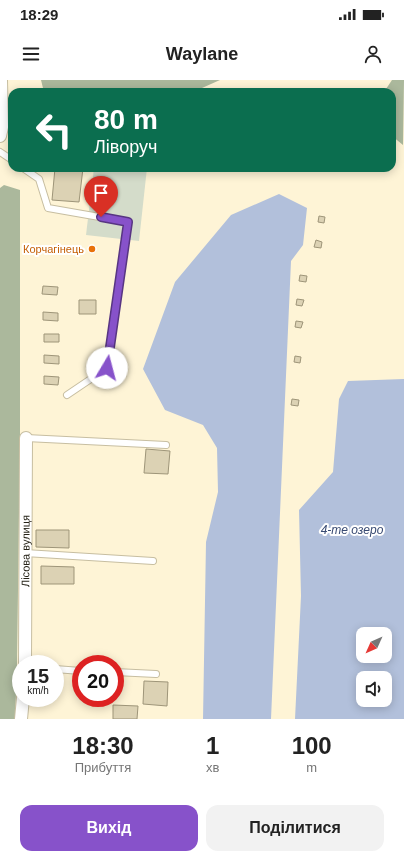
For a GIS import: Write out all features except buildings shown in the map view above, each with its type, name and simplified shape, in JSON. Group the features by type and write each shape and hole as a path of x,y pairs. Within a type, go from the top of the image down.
{"street":[{"path":"0,136 2,128 2,80"},
{"name":"Лісова вулиця","path":"25,655 26,438"},
{"path":"21,719 22,707"}],"lane":[{"path":"29,172 39,179 48,208 128,222 107,368 67,395"},
{"path":"26,438 166,445"},
{"path":"25,553 153,561"},
{"path":"124,672 156,674"}],"green space":[{"path":"41,80 220,80 202,88 43,88"},
{"path":"392,80 404,80 403,145 396,139 396,88 387,88"},
{"path":"94,172 147,172 139,241 86,235"},
{"path":"4,185 20,190 20,436 17,655 12,655 12,707 15,707 15,719 0,719 0,188"}],"water":[{"path":"279,194 307,208 303,245 291,261 271,719 203,719 206,542 218,492 217,448 203,425 165,410 143,369 175,282 231,215"},
{"name":"4-те озеро","path":"404,379 404,719 295,719 301,596 299,510 333,472 339,399 348,381"}],"place":[{"name":"Корчагінець","path":"92,249"}],"route":[{"path":"101,217 128,222 107,368"}]}
